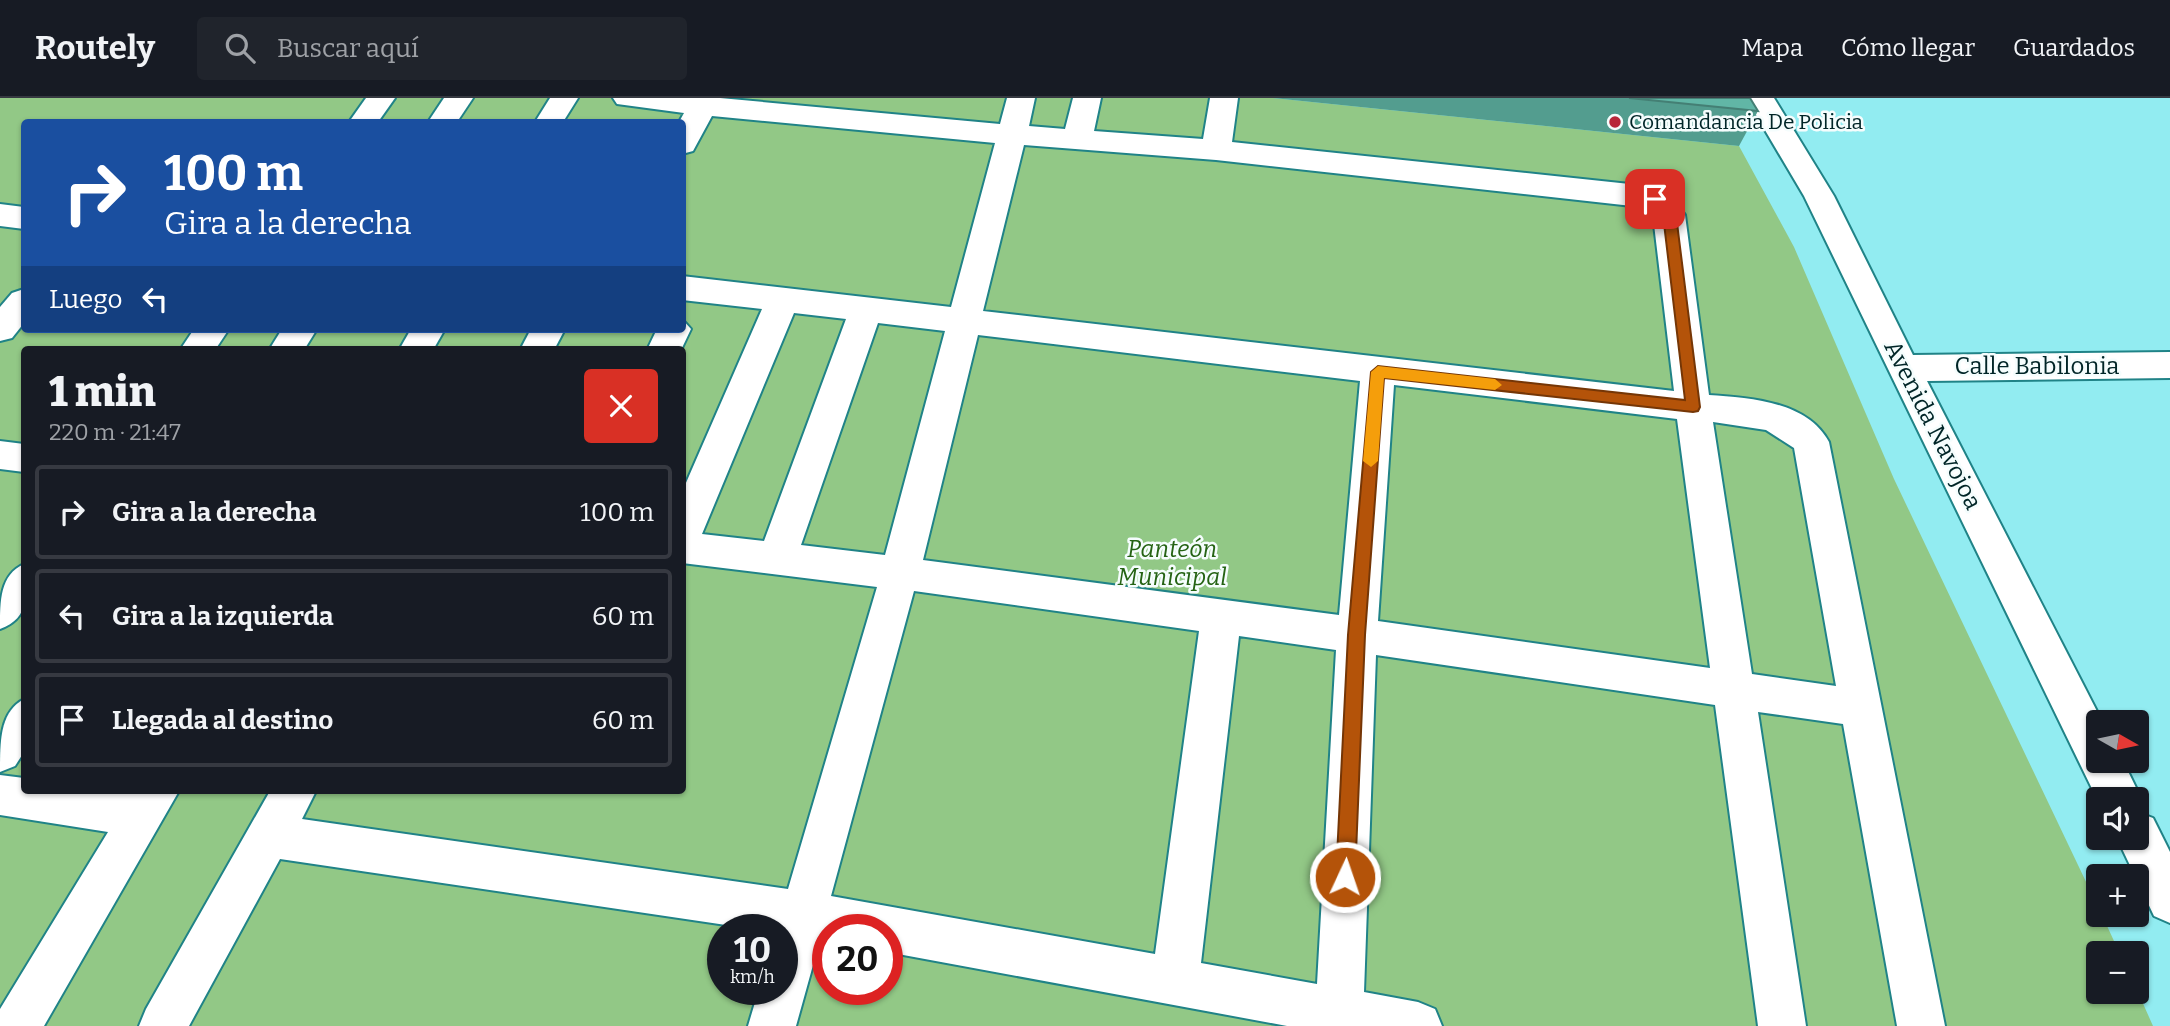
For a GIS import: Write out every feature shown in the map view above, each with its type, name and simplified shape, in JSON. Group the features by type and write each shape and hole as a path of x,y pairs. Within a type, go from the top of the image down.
{"street":[{"path":"365,119 381,98"},
{"path":"444,119 459,98"},
{"path":"551,119 564,98"},
{"path":"627,98 704,105 807,106 929,128 1016,116 1078,138 1216,149 1639,195 1655,199 1665,206 1669,215 1693,407 1782,1026"},
{"path":"929,128 938,98"},
{"path":"1078,138 1087,98"},
{"path":"1216,149 1224,98"},
{"path":"686,137 704,105"},
{"name":"Avenida Navojoa","path":"1752,111 1780,130 1819,196 2086,732"},
{"path":"772,1026 900,573 1016,116"},
{"path":"686,296 783,300 1693,407 1779,418 1794,424 1811,442 1921,1026"},
{"path":"686,528 783,300"},
{"path":"0,329 21,304"},
{"path":"777,559 866,310"},
{"name":"Calle Babilonia","path":"1905,368 2170,365"},
{"path":"1339,1011 1357,635 1378,372"},
{"path":"0,455 21,458"},
{"path":"686,548 900,573 1357,635 1861,708"},
{"path":"0,612 21,584"},
{"path":"1175,982 1222,617"},
{"path":"0,752 21,722"},
{"path":"163,1026 292,794"},
{"path":"0,795 149,803 17,1026"},
{"path":"271,836 804,914 1418,1026"},
{"path":"2145,850 2170,900"}],"green space":[{"name":"Panteón Municipal","path":"0,98 1273,98 1739,146 1794,247 1894,479 2086,882 2086,927 2108,927 2114,941 2086,941 2086,1004 2143,1004 2153,1026 0,1026"}],"building":[{"path":"1629,98 1750,98 1758,111"}],"slow traffic":[{"path":"1371,461 1378,372 1495,385"}],"place":[{"name":"Comandancia De Policia","path":"1615,122"}],"route":[{"path":"1345,877 1357,635 1378,372 1693,407 1669,215 1665,206 1655,199"}]}
